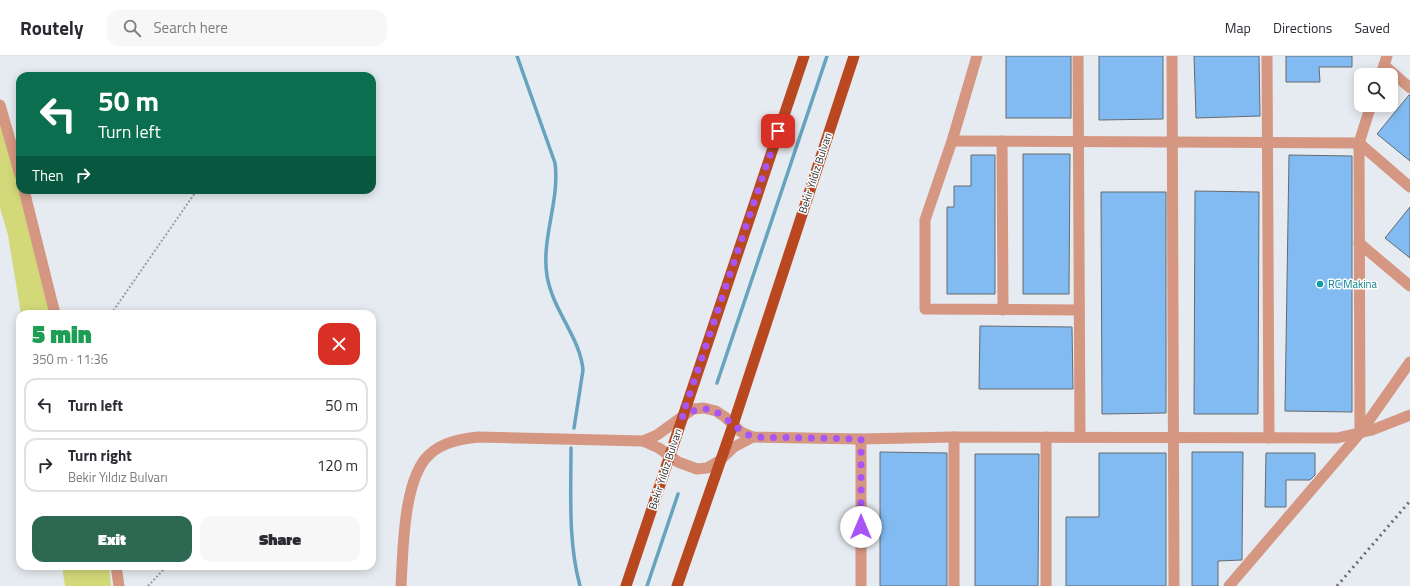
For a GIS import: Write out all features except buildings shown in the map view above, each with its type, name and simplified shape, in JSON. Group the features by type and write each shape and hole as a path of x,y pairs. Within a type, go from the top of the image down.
{"main road":[{"name":"Bekir Yıldız Bulvarı","path":"626,586 804,56"},
{"name":"Bekir Yıldız Bulvarı","path":"677,586 719,461 733,425 854,56"}],"street":[{"path":"977,56 952,141 925,220 925,310 1079,310"},
{"path":"1078,56 1080,437"},
{"path":"1172,56 1174,586"},
{"path":"1267,56 1269,438"},
{"path":"1384,65 1410,88"},
{"path":"0,105 16,161"},
{"path":"1360,433 1359,143 1369,112"},
{"path":"952,141 1359,143 1410,187"},
{"path":"1002,141 1003,310"},
{"path":"25,194 54,310"},
{"path":"1360,243 1410,286"},
{"path":"1229,586 1360,433 1410,362"},
{"path":"644,441 657,435 693,409 704,408 716,411 741,432 753,437 861,439 954,437 1337,438 1360,433 1410,415"},
{"path":"401,586 406,517 415,475 423,460 436,449 460,439 478,437 644,441 659,448 669,457 689,467 698,469 707,468 719,461 734,447 753,437"},
{"path":"954,437 954,586"},
{"path":"1046,437 1046,586"},
{"path":"861,439 861,586"},
{"path":"117,570 119,586"}],"path":[{"path":"114,310 194,194"},
{"path":"148,586 163,570"}],"green space":[{"path":"0,118 16,173 16,194 23,194 60,310 20,310 8,235 0,208"},
{"path":"63,570 109,570 111,586 65,586"}],"waterway":[{"path":"517,56 555,163 555,191 546,248 547,276 550,289 577,346 581,358 583,370 574,428"},
{"path":"717,383 827,56"},
{"path":"571,448 572,535 576,569 580,586"},
{"path":"647,586 678,494"}],"railway":[{"path":"1337,586 1410,501"}],"place":[{"name":"RC Makina","path":"1320,284"}],"route":[{"path":"778,131 682,417 693,409 704,408 716,411 741,432 753,437 861,439 861,527"}]}
